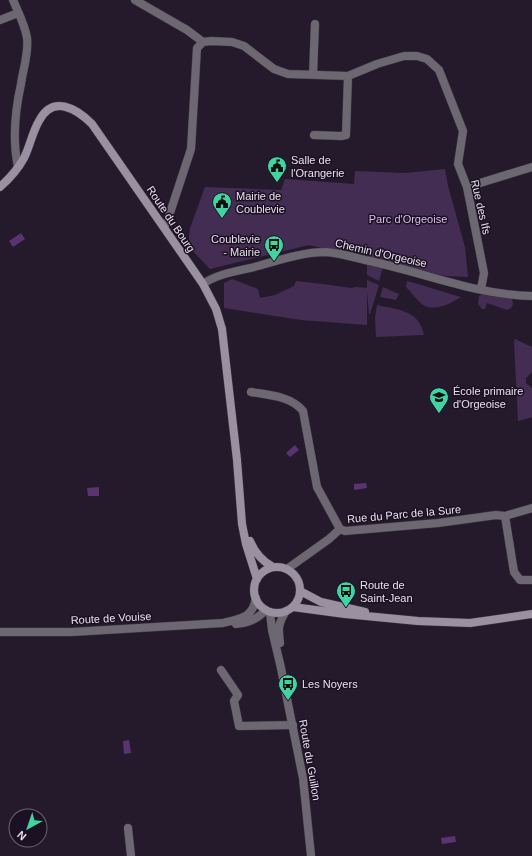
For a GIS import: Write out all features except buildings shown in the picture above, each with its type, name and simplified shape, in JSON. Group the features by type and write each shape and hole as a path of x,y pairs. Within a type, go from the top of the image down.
{"main road":[{"name":"Route du Bourg","path":"0,187 10,178 24,159 35,128 44,113 58,106 65,106 74,109 92,124 203,284 216,309 222,329 245,523 250,543 258,556 273,567"},
{"name":"Route du Bourg","path":"238,473 242,524 246,544 257,579"},
{"path":"280,567 287,569 297,578 300,591 298,600 290,609 281,613 268,611 260,605 256,598 254,588 257,579 266,569 280,567"},
{"path":"300,591 321,602 395,619"},
{"path":"290,609 395,619 470,622 532,614"}],"street":[{"path":"13,0 27,39 26,56 18,94 14,134 14,150 18,167"},
{"path":"134,0 187,30 203,42"},
{"path":"0,20 18,13"},
{"path":"313,75 315,24"},
{"path":"164,227 192,149 198,48 203,42 211,40 232,42 244,46 274,69 288,74 348,76 346,135 314,135"},
{"name":"Rue des Ifs","path":"348,76 377,64 404,56 417,56 427,59 439,70 463,131 458,164 467,187 484,273 481,289"},
{"path":"467,187 532,167"},
{"name":"Chemin d'Orgeoise","path":"203,284 220,276 293,257 309,253 328,252 387,264 481,289 520,296 532,296"},
{"name":"Rue du Parc de la Sure","path":"251,392 280,397 299,406 303,411 317,487 340,529 345,531 380,529 496,515 505,516 532,508"},
{"path":"505,516 514,572 520,580 532,580"},
{"path":"287,569 329,539 340,529"},
{"name":"Route de Vouise","path":"223,623 243,618 250,614 256,598"},
{"name":"Route du Guillon","path":"290,609 279,622 278,629 285,689 303,778 311,856"},
{"name":"Route de Vouise","path":"0,632 72,632 223,623 234,624 251,622 268,611"},
{"name":"Route du Guillon","path":"268,611 282,668"},
{"path":"221,670 238,695 234,701 239,726 293,725"},
{"path":"128,828 131,856"}],"green space":[{"name":"Parc d'Orgeoise","path":"445,169 448,186 465,247 468,277 446,276 309,245 210,269 188,246 190,228 205,187 281,190 285,179 354,184 355,171 405,173"},
{"path":"367,264 383,267 379,281 367,275"},
{"path":"232,279 258,289 260,298 275,295 294,286 296,281 351,288 367,288 367,280 379,285 370,314 367,291 367,325 301,320 224,308 224,283"},
{"path":"407,281 461,297 449,304 435,308 425,306 406,287"},
{"path":"383,287 399,294 396,300 380,297"},
{"path":"482,294 495,297 499,295 504,296 505,298 512,299 513,304 511,308 507,310 487,303 485,309 482,309 478,304 479,296"},
{"path":"377,305 407,312 418,320 424,335 376,337 375,318"},
{"path":"515,339 532,347 532,372 526,378 526,383 532,388 532,417 518,421 514,342"}],"shaded area":[{"path":"21,233 25,239 13,247 9,241"},
{"path":"295,445 299,450 290,457 286,453"},
{"path":"366,483 367,488 354,490 354,484"},
{"path":"99,487 99,496 88,496 87,488"},
{"path":"129,740 131,753 124,754 123,741"},
{"path":"455,836 456,842 442,844 441,838"}],"place":[{"name":"Salle de l'Orangerie","path":"277,183"},
{"name":"Mairie de Coublevie","path":"222,219"},
{"name":"Coublevie - Mairie","path":"274,262"},
{"name":"École primaire d'Orgeoise","path":"439,414"},
{"name":"Route de Saint-Jean","path":"346,608"},
{"name":"Les Noyers","path":"288,701"}]}
